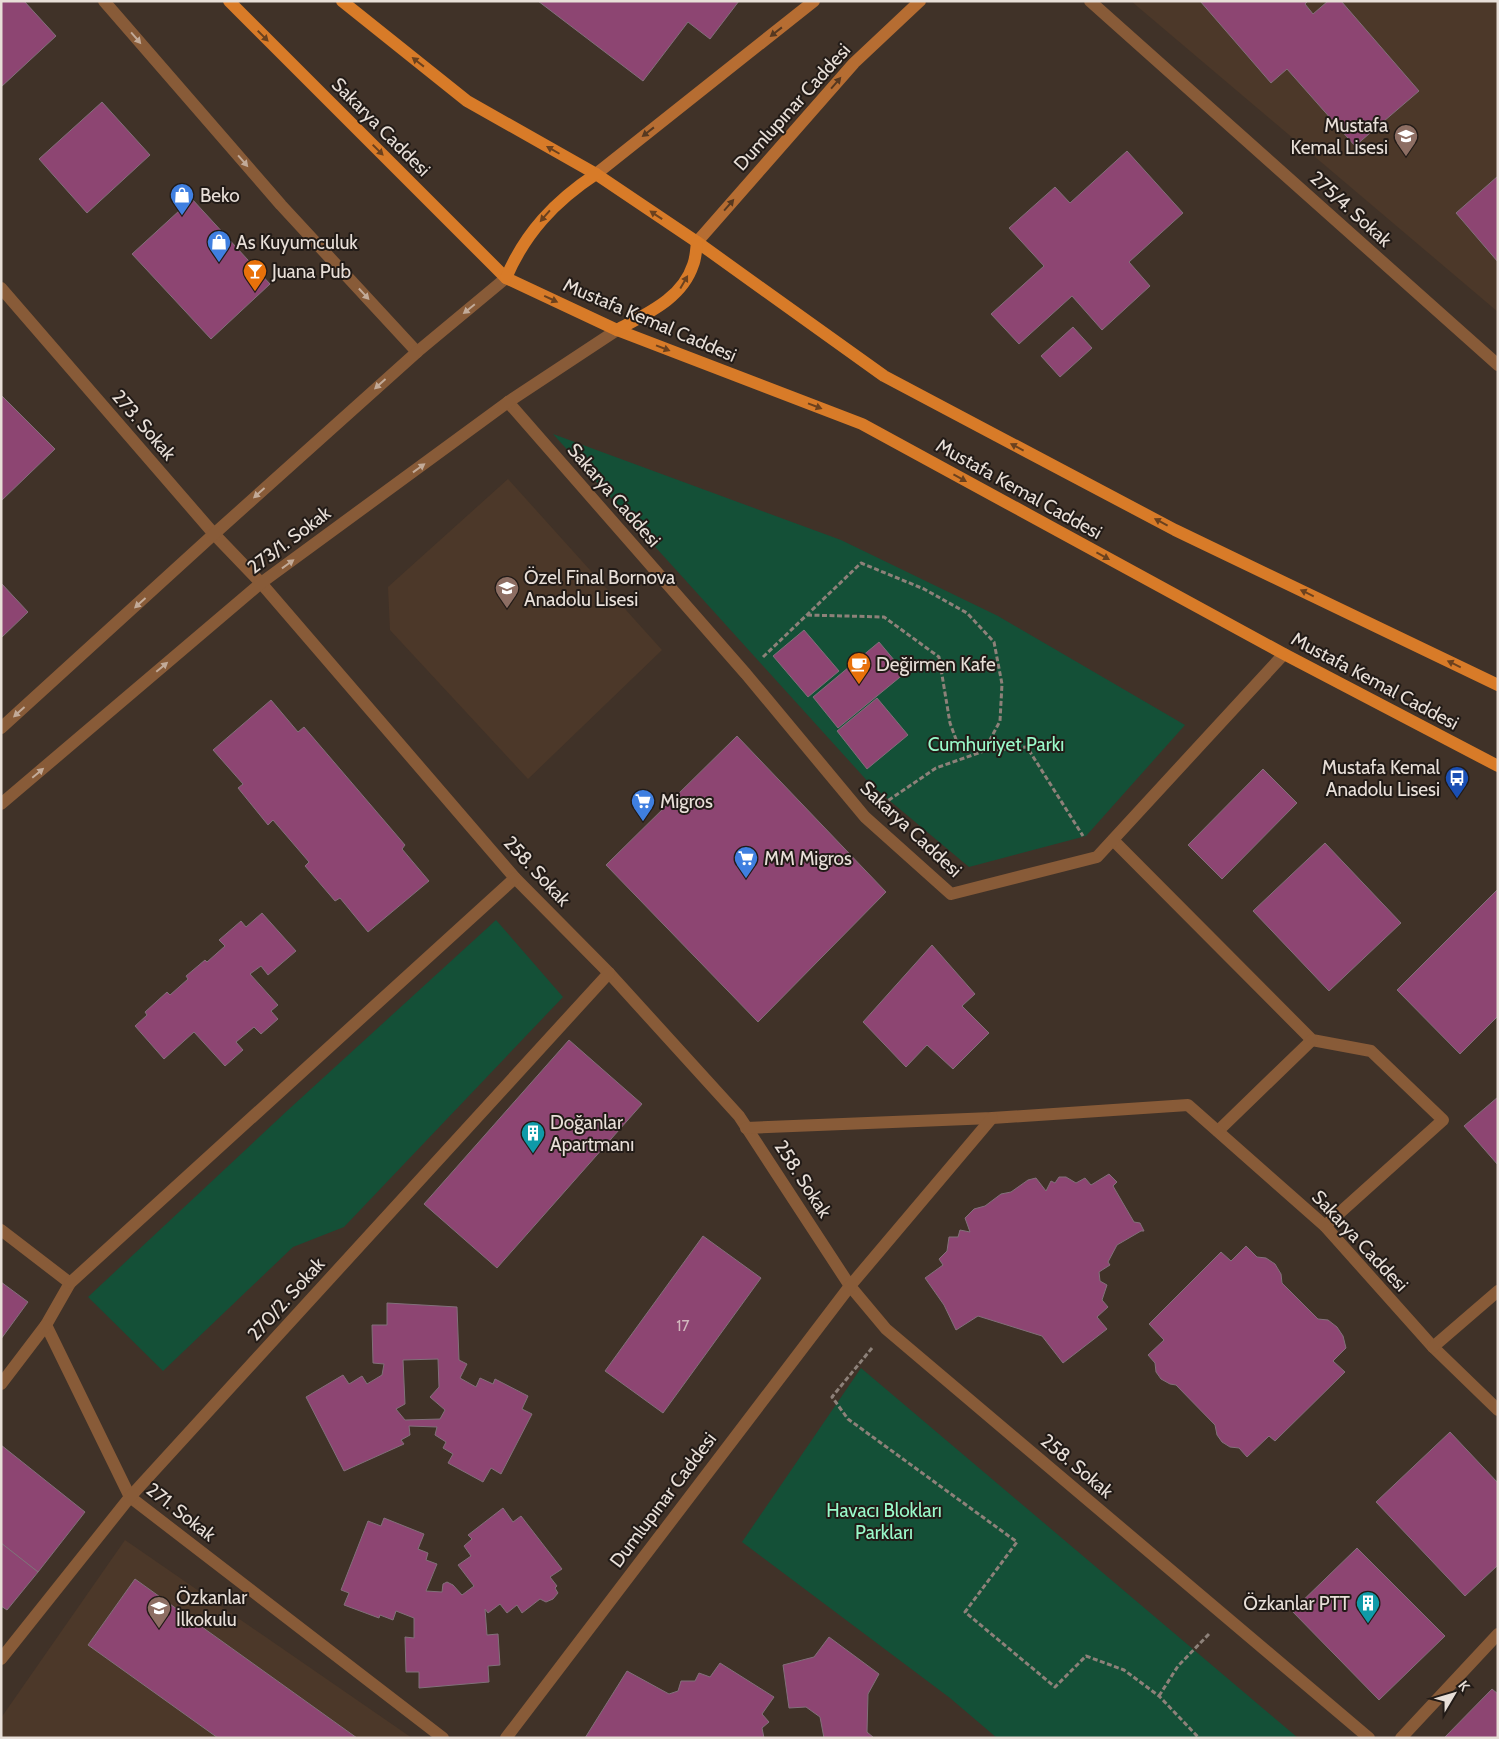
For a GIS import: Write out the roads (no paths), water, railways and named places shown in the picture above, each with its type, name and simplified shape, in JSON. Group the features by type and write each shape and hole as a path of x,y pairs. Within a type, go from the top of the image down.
{"main road":[{"name":"Sakarya Caddesi","path":"228,1 506,278"},
{"path":"342,1 467,101 596,174 697,242 693,266 681,288 662,305 617,330"},
{"path":"506,278 516,255 532,232 558,203 578,185 596,174 814,1"},
{"name":"Dumlupınar Caddesi","path":"697,242 854,63 920,1"},
{"name":"Mustafa Kemal Caddesi","path":"697,242 884,376 1175,530 1498,685"},
{"name":"Mustafa Kemal Caddesi","path":"506,278 617,330 862,424 1284,654 1498,766"}],"street":[{"path":"104,1 281,205 417,352"},
{"name":"275/4. Sokak","path":"1090,1 1498,366"},
{"path":"1,728 417,352 506,278"},
{"name":"273. Sokak","path":"1,288 214,534 261,583"},
{"name":"273/1. Sokak","path":"1,804 261,583 508,402 617,330"},
{"name":"Sakarya Caddesi","path":"508,402 746,674 865,817 951,894 1097,857 1113,840"},
{"name":"258. Sokak","path":"261,583 515,878 609,973 739,1116 850,1286 886,1330 1369,1738"},
{"path":"1284,654 1113,840 1312,1040 1371,1051 1443,1120 1325,1226"},
{"path":"1,1384 46,1325 70,1283 515,878"},
{"name":"270/2. Sokak","path":"1,1659 130,1497 609,973"},
{"path":"1218,1131 1312,1040"},
{"name":"Sakarya Caddesi","path":"992,1118 1188,1105 1325,1226 1433,1348 1498,1410"},
{"path":"746,1128 992,1118"},
{"name":"Dumlupınar Caddesi","path":"506,1738 850,1286 992,1118"},
{"path":"1,1230 70,1283"},
{"path":"1433,1348 1498,1291"},
{"name":"271. Sokak","path":"46,1325 130,1497 443,1738"},
{"path":"1401,1738 1498,1634"}],"place":[{"name":"Mustafa Kemal Lisesi","path":"1406,157"},
{"name":"Beko","path":"182,216"},
{"name":"As Kuyumculuk","path":"219,263"},
{"name":"Juana Pub","path":"255,292"},
{"name":"Özel Final Bornova Anadolu Lisesi","path":"507,609"},
{"name":"Değirmen Kafe","path":"859,685"},
{"name":"Mustafa Kemal Anadolu Lisesi","path":"1457,799"},
{"name":"Migros","path":"643,822"},
{"name":"MM Migros","path":"746,879"},
{"name":"Doğanlar Apartmanı","path":"533,1154"},
{"name":"Özkanlar PTT","path":"1368,1624"},
{"name":"Özkanlar İlkokulu","path":"159,1629"}],"park label":[{"name":"Cumhuriyet Parkı","path":"996,744"},
{"name":"Havacı Blokları Parkları","path":"884,1521"}]}
